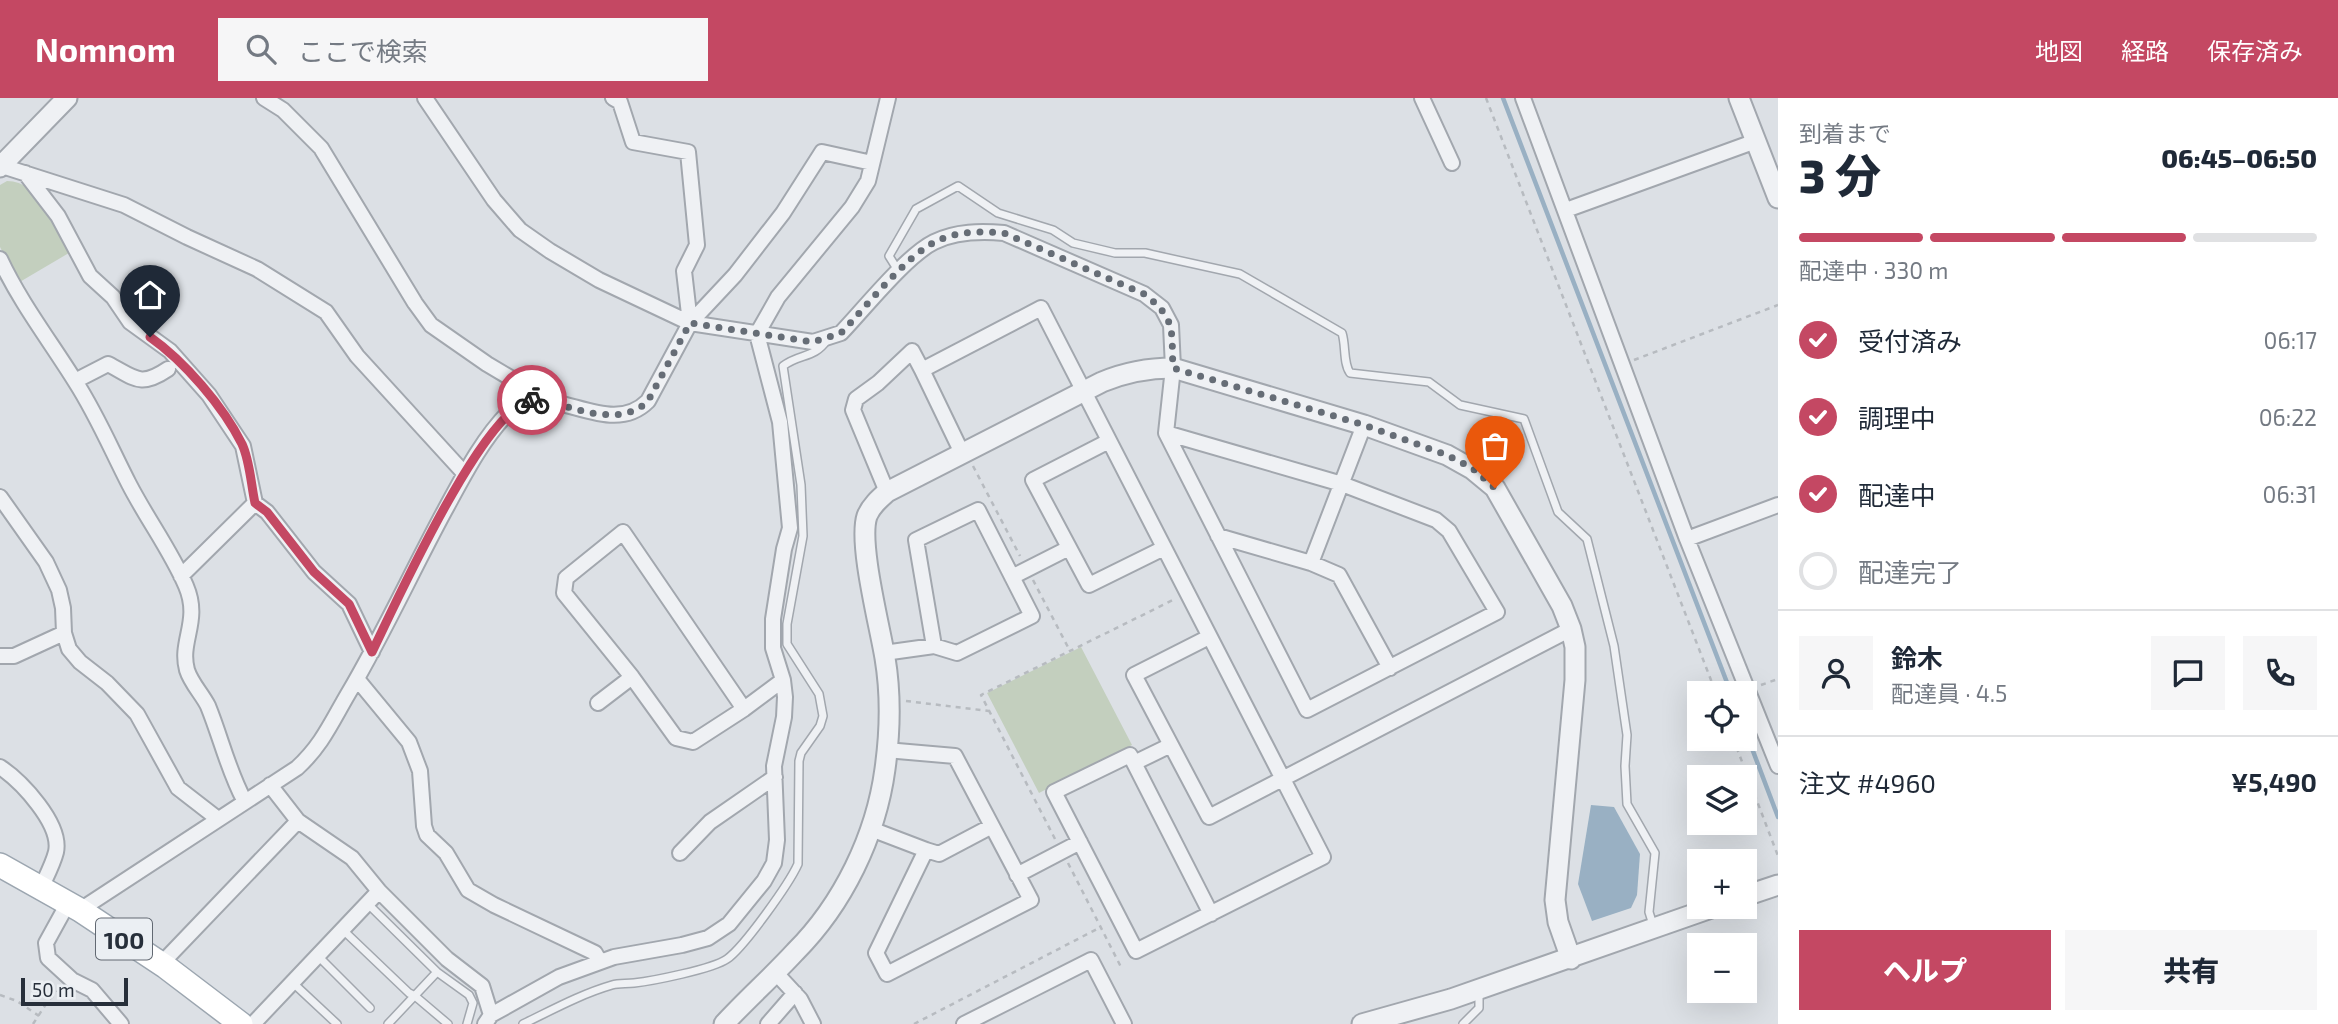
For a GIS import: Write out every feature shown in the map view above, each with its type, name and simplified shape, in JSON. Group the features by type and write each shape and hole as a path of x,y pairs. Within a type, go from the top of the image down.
{"main road":[{"name":"100","path":"0,865 74,906 161,964 241,1024"}],"street":[{"path":"264,98 283,110 321,148 431,325 524,386 539,399"},
{"path":"425,98 494,200 520,229 550,251 599,280 690,323 813,342 827,339 841,333 912,259 934,242 980,231 1004,233 1144,294 1162,308 1171,325 1173,368 1166,433 1307,710 1497,612 1449,531 1436,520 1342,484 1166,433"},
{"path":"613,98 621,102 633,142 688,152 697,245 684,271 690,323"},
{"path":"270,785 299,821 352,858 379,891 447,959 482,986 488,1020 559,977 614,957 708,939 729,924 764,881 774,863 777,840 774,766 784,717 785,697 783,680 773,648 773,619 790,528 789,499 780,422 757,334 778,297 852,207 868,181 888,98"},
{"path":"1422,98 1452,163"},
{"path":"1523,98 1687,539 1744,681"},
{"path":"1739,98 1778,198"},
{"path":"61,100 1,167 124,205 257,269 326,312 357,356 464,473"},
{"path":"1566,210 1756,141"},
{"path":"121,1024 92,990 72,980 48,958 46,943 74,906 218,819 297,768 315,751 372,652 464,473 511,410 525,401 539,399 583,411 622,416 638,411 648,401 690,323 735,275 783,213 822,152 872,163"},
{"path":"24,173 58,216 90,276 113,298 130,322 170,351 209,395 243,446 255,503 267,512 314,572 349,604 372,652"},
{"path":"0,259 9,279 106,434 129,484 181,576 193,609 185,655 187,671 207,705 231,777 244,800"},
{"path":"922,370 1041,308 1323,857 1211,914 1136,951 1054,792 1130,755 1211,914"},
{"path":"887,492 853,410 856,399 878,383 912,351 962,453"},
{"path":"75,381 108,364 135,380 144,381 153,379 168,369"},
{"path":"724,1024 797,951 826,916 847,882 877,810 886,750 889,698 865,533 867,517 874,503 887,492 962,453 1084,391 1130,371 1173,368 1364,425 1447,455 1472,468 1495,488 1562,606 1571,629 1574,647 1575,680 1555,900 1558,922 1571,959"},
{"path":"1311,563 1364,425"},
{"path":"1109,441 1033,480 1089,585 1164,548"},
{"path":"0,498 46,562 63,608 64,633 69,649 137,714 178,788 218,819"},
{"path":"181,576 255,503"},
{"path":"1687,539 1778,505"},
{"path":"884,653 934,646 957,653 1032,615 978,510 916,540 934,646"},
{"path":"744,709 623,532 566,578 564,593 632,677 676,738 693,743 744,709 783,680"},
{"path":"1218,536 1311,563 1339,575 1390,668"},
{"path":"1012,577 1069,548"},
{"path":"1209,637 1134,675 1209,817 1571,629"},
{"path":"0,656 15,656 64,633"},
{"path":"598,703 632,677"},
{"path":"357,679 409,742 420,771 427,835 446,853 468,890 595,953 600,962"},
{"path":"1757,713 1778,766"},
{"path":"1134,763 1171,745"},
{"path":"886,750 955,756 1031,900 887,974 876,953 926,850"},
{"path":"0,767 34,798 53,828 57,849 41,888"},
{"path":"680,853 710,822 775,777"},
{"path":"161,964 299,821"},
{"path":"870,829 939,854 992,826"},
{"path":"1017,875 1080,842"},
{"path":"1757,893 1778,885"},
{"path":"253,1024 379,891"},
{"path":"1363,1024 1571,959 1687,917"},
{"path":"964,1024 1091,960 1124,1024"},
{"path":"775,971 795,993 813,1024"},
{"path":"768,1024 795,993"}],"lane":[{"path":"899,272 889,256 916,209 958,186 998,213 1053,230 1073,243 1115,253 1145,253 1240,274 1342,332 1346,345 1346,367 1350,373 1429,382 1460,405 1524,419 1558,512 1587,539 1614,646 1627,735 1627,804 1655,853 1649,912 1654,929"},
{"path":"523,1024 587,993 615,984 635,983 727,959 784,888 798,864 799,761 820,726 822,716 819,694 787,644 787,624 803,536 801,485 783,366 791,359 820,350 827,339"},
{"path":"367,903 437,972 469,995 473,1003 467,1024"},
{"path":"342,929 409,993 448,1024"},
{"path":"318,955 370,1008"},
{"path":"388,1024 437,972"},
{"path":"292,982 337,1024"},
{"path":"1462,1024 1479,1007 1479,989"}],"path":[{"path":"1486,98 1711,681"},
{"path":"1623,364 1778,305"},
{"path":"1122,969 981,695 1176,598"},
{"path":"1757,687 1778,679"},
{"path":"899,700 989,711"},
{"path":"1738,751 1778,856"},
{"path":"914,1024 1101,927"},
{"path":"33,1024 48,1001 72,980"},
{"path":"0,995 17,1001 39,1016"}],"green space":[{"path":"7,181 19,183 39,197 74,250 18,283 0,247 0,185"},
{"path":"1081,647 1132,745 1039,793 987,693"}],"water":[{"path":"1591,805 1614,807 1640,854 1637,895 1631,908 1592,921 1578,884"}],"waterway":[{"path":"1503,98 1726,681"},
{"path":"1753,751 1778,817"}],"way so far":[{"path":"532,400 539,399 583,411 622,416 638,411 648,401 690,323 788,340 813,342 827,339 841,333 912,259 934,242 980,231 1004,233 1144,294 1162,308 1171,325 1173,368 1364,425 1447,455 1472,468 1495,488"}],"route":[{"path":"150,337 170,351 209,395 243,446 255,503 267,512 314,572 349,604 372,652 464,473 511,410 525,401 532,400"}]}
